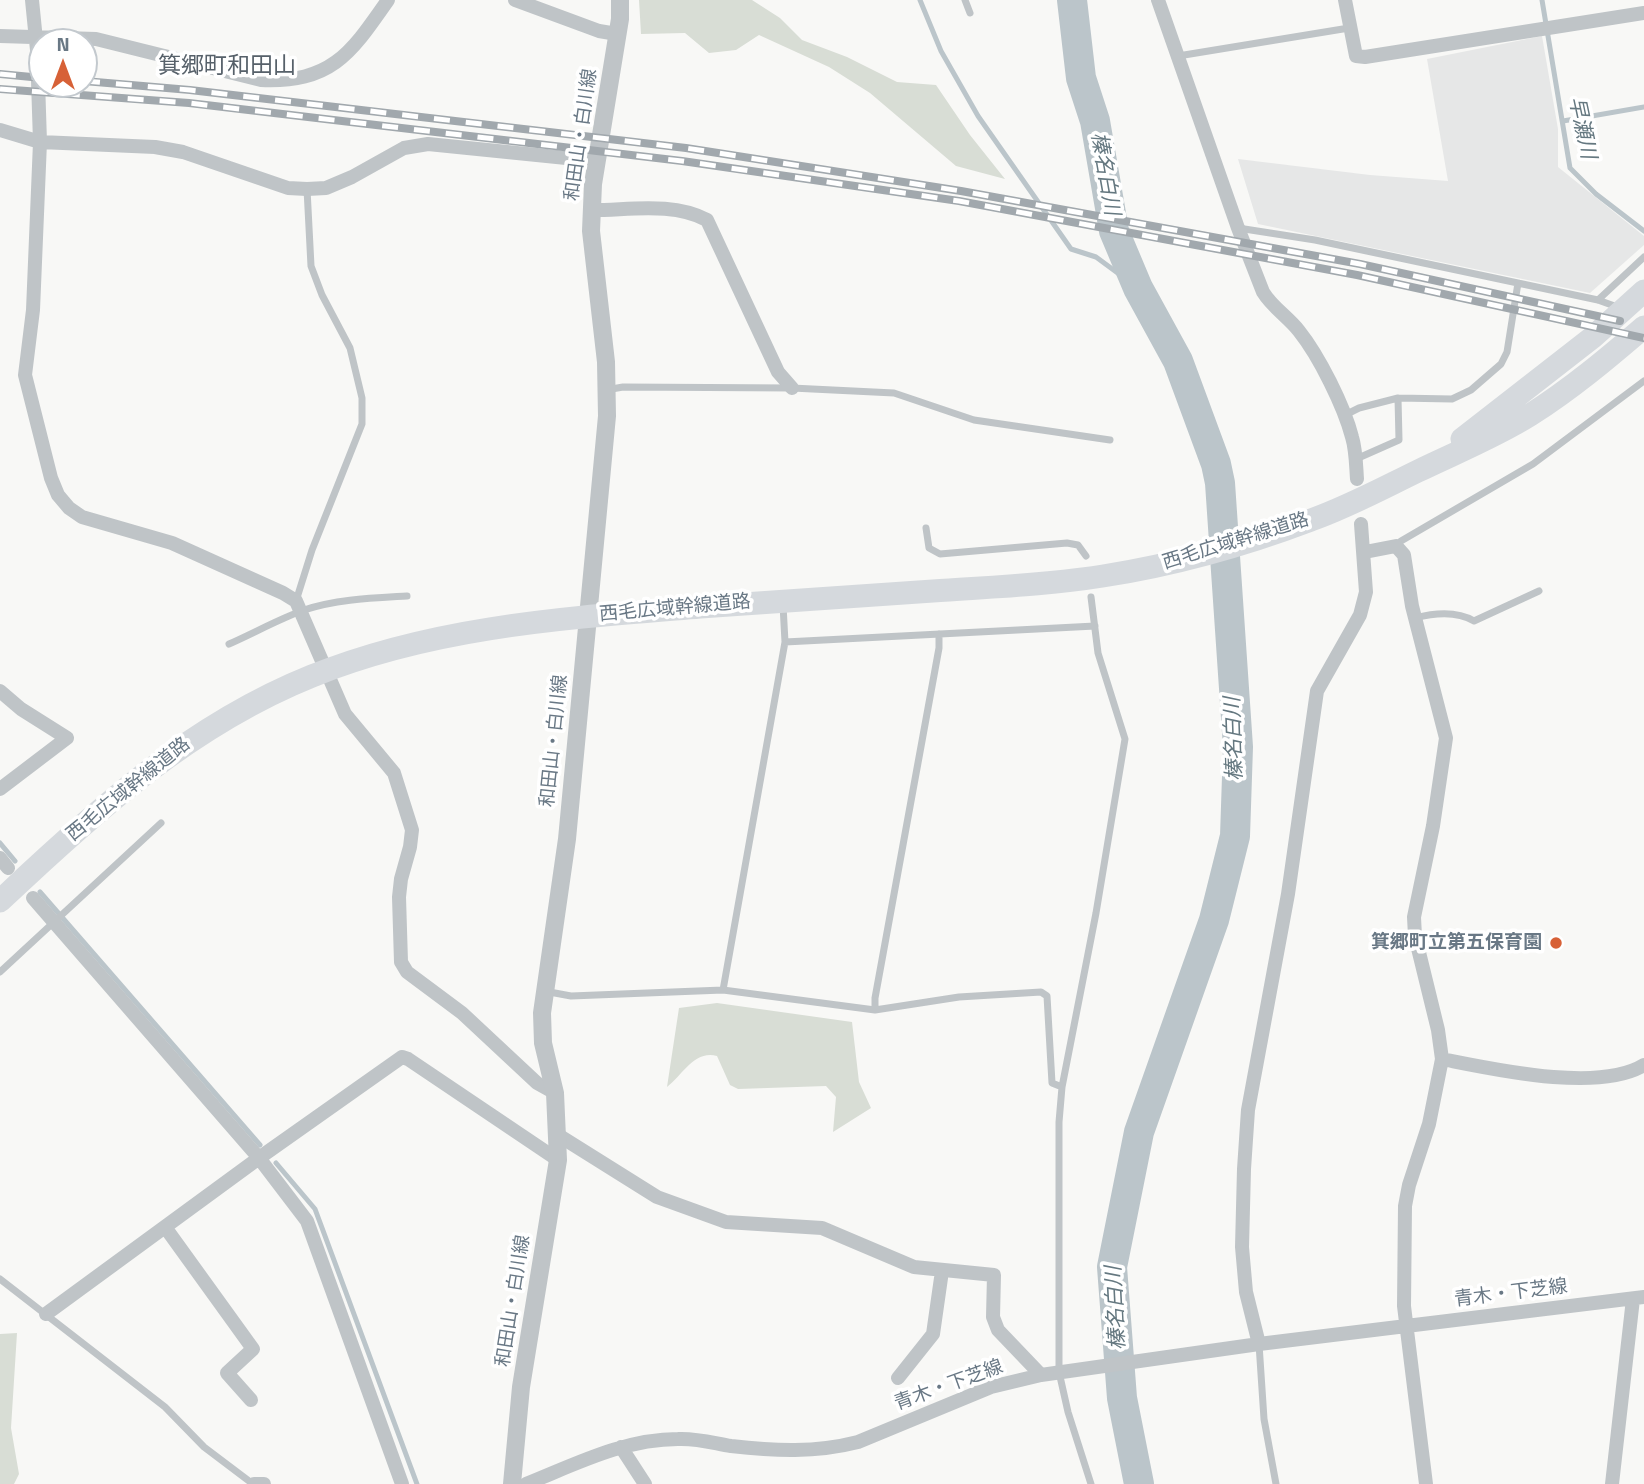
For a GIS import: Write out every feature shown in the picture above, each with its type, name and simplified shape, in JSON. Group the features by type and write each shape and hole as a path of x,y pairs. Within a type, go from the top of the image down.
{"main road":[{"name":"西毛広域幹線道路","path":"1414,473 1474,431 1563,361 1644,291"},
{"name":"西毛広域幹線道路","path":"0,901 102,806 194,737 258,701 309,677 362,657 434,638 503,625 1056,581 1141,569 1203,554 1311,520 1497,434 1531,414 1606,360 1644,327"}],"street":[{"path":"32,0 35,28"},
{"path":"98,39 261,79 288,81 324,70 344,58 388,0"},
{"path":"515,0 599,31 617,34"},
{"name":"和田山・白川線","path":"512,1484 521,1387 558,1160 555,1093 543,1043 543,991 567,839 607,416 606,362 591,231 596,161 620,0"},
{"path":"1158,0 1263,292 1310,346 1345,415 1353,438 1357,479"},
{"path":"1345,0 1356,56 1365,57 1644,13"},
{"path":"0,36 28,41"},
{"path":"39,98 40,142 33,310 25,375 51,478 58,495 69,508 82,517 172,543 283,593 301,610 345,714 394,773 412,830 398,897 401,962 407,972 463,1013 537,1083 555,1093"},
{"path":"0,130 40,142 155,147 183,152 288,188 307,189 326,188 404,148 428,144 596,161"},
{"path":"593,210 675,209 695,213 707,220 778,372 792,388"},
{"path":"1259,1344 1246,1292 1242,1247 1248,1111 1287,894 1317,691 1360,615 1366,592 1361,524"},
{"path":"1365,552 1396,546 1404,555 1415,618 1446,738 1433,826 1414,917 1415,936 1438,1030 1442,1059 1430,1124 1409,1185 1405,1206 1406,1326 1426,1484"},
{"path":"0,691 21,709 67,738 0,789"},
{"path":"33,898 259,1158 307,1221 402,1484"},
{"path":"46,1314 259,1158 402,1058 408,1059 558,1160"},
{"path":"1442,1059 1505,1072 1579,1078 1616,1075 1634,1071 1644,1065"},
{"path":"558,1135 657,1197 726,1222 822,1228 914,1267 994,1275 993,1317 998,1330 1041,1375"},
{"path":"165,1227 249,1340 253,1349 227,1374 251,1400"},
{"path":"898,1378 933,1334 942,1271"},
{"path":"1612,1484 1639,1298"},
{"name":"青木・下芝線","path":"526,1484 646,1440 700,1439 727,1445 785,1451 835,1448 858,1442 990,1387 1041,1375 1259,1344 1639,1298"},
{"path":"621,1447 645,1484"},
{"path":"253,1484 264,1484"}],"lane":[{"path":"965,0 970,13"},
{"path":"1178,56 1349,28"},
{"path":"301,610 312,550 362,424 363,412 350,348 322,295 311,266 307,189"},
{"path":"1238,228 1315,240 1598,300 1623,309"},
{"path":"1598,300 1644,257"},
{"path":"1345,415 1359,408 1398,398 1452,399 1471,390 1501,364 1507,352 1518,283"},
{"path":"1396,546 1533,464 1644,381"},
{"path":"606,390 622,387 792,388 894,393 974,420 1110,440"},
{"path":"1355,459 1399,440 1398,398"},
{"path":"926,528 929,548 940,554 1067,543 1078,545 1086,556"},
{"path":"1415,618 1459,614 1474,621 1539,591"},
{"path":"229,644 301,610 336,602 407,596"},
{"path":"1091,597 1098,653 1125,739 1096,913 1062,1087 1059,1122 1059,1372 1068,1412 1091,1484"},
{"path":"723,990 785,642 783,601"},
{"path":"785,642 1095,626"},
{"path":"875,1010 939,648 939,634"},
{"path":"0,972 161,822"},
{"path":"543,991 571,996 723,990 875,1010 960,997 1041,992 1047,996 1052,1083 1062,1087"},
{"path":"0,1279 165,1407 204,1447 253,1484"},
{"path":"1259,1344 1264,1419 1276,1484"}],"shaded area":[{"path":"639,0 752,0 780,18 802,40 847,57 897,82 936,85 970,135 1005,179 956,166 870,93 829,67 759,35 736,50 709,53 685,33 641,34"},
{"path":"1542,36 1558,129 1558,167 1644,236 1644,245 1590,293 1258,224 1238,159 1370,175 1448,181 1427,59"},
{"path":"717,1003 852,1022 859,1082 871,1108 833,1132 836,1097 826,1086 738,1089 730,1085 717,1056 709,1055 695,1060 667,1087 679,1008"},
{"path":"17,1333 11,1428 19,1474 14,1484 0,1484 0,1334"}],"waterway":[{"path":"920,0 941,51 978,116 1071,249 1096,257 1138,288"},
{"name":"榛名白川","path":"1072,0 1081,78 1095,121 1114,231 1138,288 1178,361 1216,464 1220,483 1238,747 1235,836 1214,920 1139,1132 1112,1267 1122,1398 1139,1484"},
{"name":"早瀬川","path":"1542,0 1570,168 1596,194 1644,231"},
{"path":"1563,121 1644,107"},
{"path":"0,843 15,861"},
{"path":"40,892 260,1145"},
{"path":"276,1163 315,1209 417,1484"}],"railway":[{"path":"0,74 28,77"},
{"path":"98,82 190,90 686,148 961,191 1360,264 1620,321"},
{"path":"0,89 189,103 682,161 959,201 1357,275 1644,338"}],"place":[{"name":"箕郷町立第五保育園","path":"1556,943"}],"district":[{"name":"箕郷町和田山","path":"227,67"}]}
